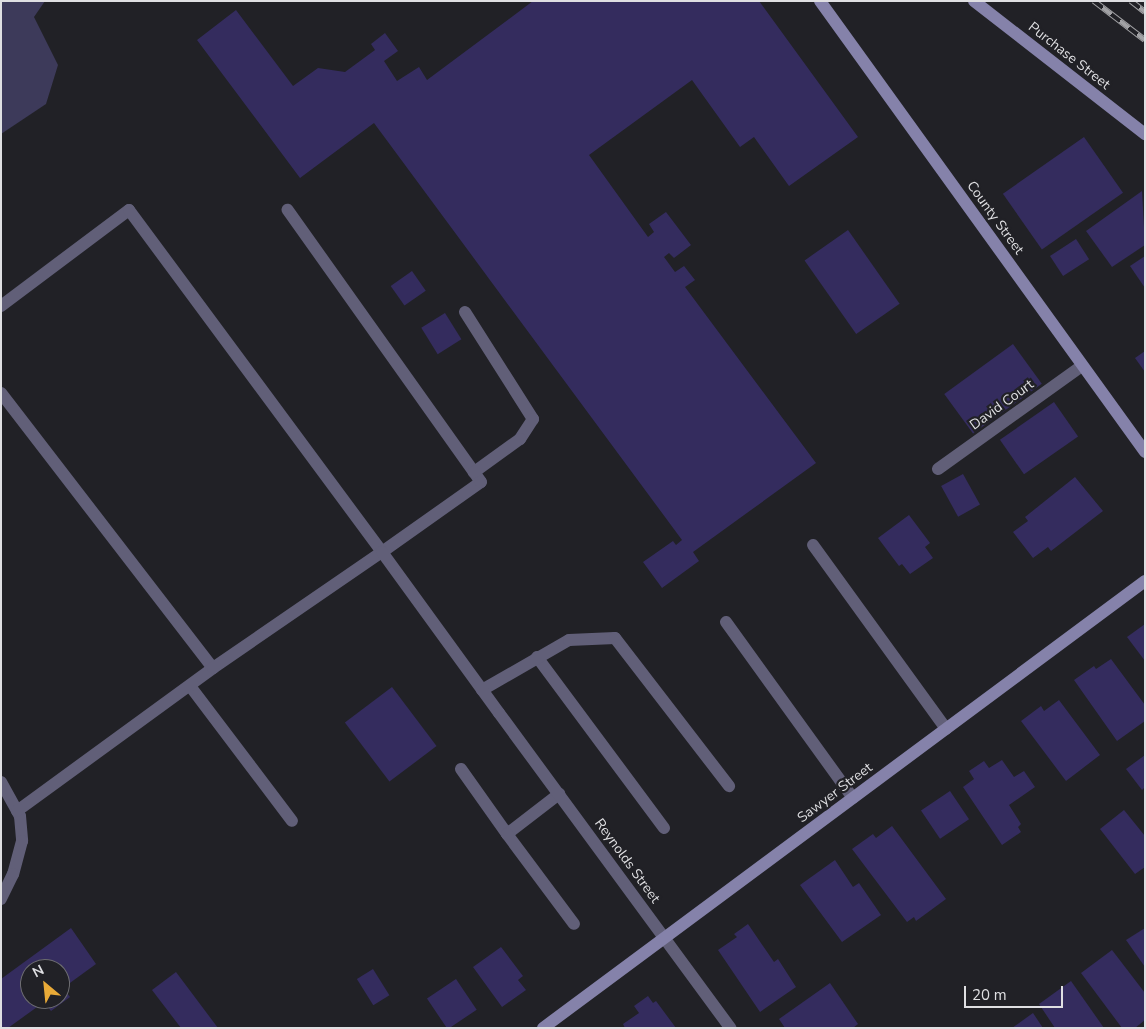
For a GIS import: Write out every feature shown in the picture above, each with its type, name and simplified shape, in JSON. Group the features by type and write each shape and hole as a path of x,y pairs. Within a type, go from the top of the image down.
{"main road":[{"name":"County Street","path":"820,1 1145,452"},
{"name":"Purchase Street","path":"974,1 1145,134"},
{"name":"Sawyer Street","path":"543,1028 1145,581"}],"street":[{"name":"Reynolds Street","path":"1,306 129,210 730,1028"},
{"path":"17,811 213,668 482,482 288,210"},
{"path":"466,312 532,419 520,439 474,472"},
{"name":"David Court","path":"938,469 1082,366"},
{"path":"1,392 213,668"},
{"path":"812,545 946,729"},
{"path":"726,622 853,798"},
{"path":"482,690 569,640 615,638 729,786"},
{"path":"537,657 664,828"},
{"path":"190,686 292,821"},
{"path":"460,769 574,924"},
{"path":"1,782 17,811 22,841 14,874 1,899"},
{"path":"507,834 559,794"}],"shaded area":[{"path":"1,1 45,1 34,17 58,65 46,104 1,134"}],"building":[{"path":"533,1 759,1 858,137 789,186 754,137 740,147 692,80 589,155 648,237 654,232 649,224 666,212 691,245 674,258 669,253 664,257 675,272 684,266 695,280 685,287 816,463 693,552 699,561 662,588 643,562 673,541 676,545 682,540 374,123 300,178 197,40 236,10 293,86 318,68 345,72 375,50 371,44 385,33 398,51 384,61 397,81 419,67 427,80"},
{"path":"1084,137 1123,193 1042,249 1003,194"},
{"path":"1142,191 1145,245 1112,267 1086,231"},
{"path":"848,230 900,304 856,334 805,260"},
{"path":"1076,239 1089,259 1063,276 1050,256"},
{"path":"1145,256 1145,288 1130,266"},
{"path":"412,271 426,291 404,306 391,286"},
{"path":"445,313 461,339 438,354 421,328"},
{"path":"1013,344 1042,384 973,434 944,394"},
{"path":"1145,351 1145,372 1135,358"},
{"path":"1054,402 1078,436 1024,474 1000,440"},
{"path":"963,474 980,505 958,517 941,486"},
{"path":"1075,477 1103,511 1051,551 1048,547 1033,558 1013,532 1028,521 1025,517"},
{"path":"909,515 930,543 925,547 933,558 910,574 902,564 899,566 878,538"},
{"path":"1145,624 1145,661 1127,637"},
{"path":"1111,659 1145,705 1145,721 1117,741 1074,680 1094,666 1096,669"},
{"path":"392,687 437,746 389,782 345,723"},
{"path":"1059,700 1100,755 1066,781 1021,721 1041,706 1044,711"},
{"path":"1145,755 1145,787 1142,790 1126,769"},
{"path":"1002,760 1014,777 1024,771 1035,787 1009,805 1021,824 1018,827 1021,832 1002,845 963,787 974,779 969,771 984,761 989,768"},
{"path":"950,791 969,819 940,839 921,811"},
{"path":"1124,810 1145,836 1145,867 1135,874 1100,829"},
{"path":"892,826 946,899 916,921 914,917 907,922 852,849 873,834 876,838"},
{"path":"835,860 853,887 859,883 881,915 842,942 800,885"},
{"path":"748,924 774,962 778,959 796,987 760,1012 718,950 737,937 734,934"},
{"path":"71,928 96,964 70,983 70,959 28,959"},
{"path":"1145,928 1145,967 1126,940"},
{"path":"501,947 523,976 518,980 526,990 502,1007 473,967"},
{"path":"1112,950 1145,993 1145,1020 1135,1028 1122,1028 1081,973"},
{"path":"20,965 20,1009 34,1009 8,1028 1,1028 1,979"},
{"path":"373,969 389,995 373,1005 357,979"},
{"path":"176,972 218,1028 181,1028 152,990"},
{"path":"456,979 477,1010 447,1028 427,999"},
{"path":"1071,981 1104,1028 1055,1028 1039,1004"},
{"path":"830,983 858,1024 853,1028 785,1028 779,1019"},
{"path":"648,996 653,1003 656,1001 676,1028 625,1028 623,1024 639,1013 634,1006"},
{"path":"1033,1013 1043,1028 1012,1028"}],"railway":[{"path":"1094,1 1145,40"},
{"path":"1131,1 1145,12"}]}
